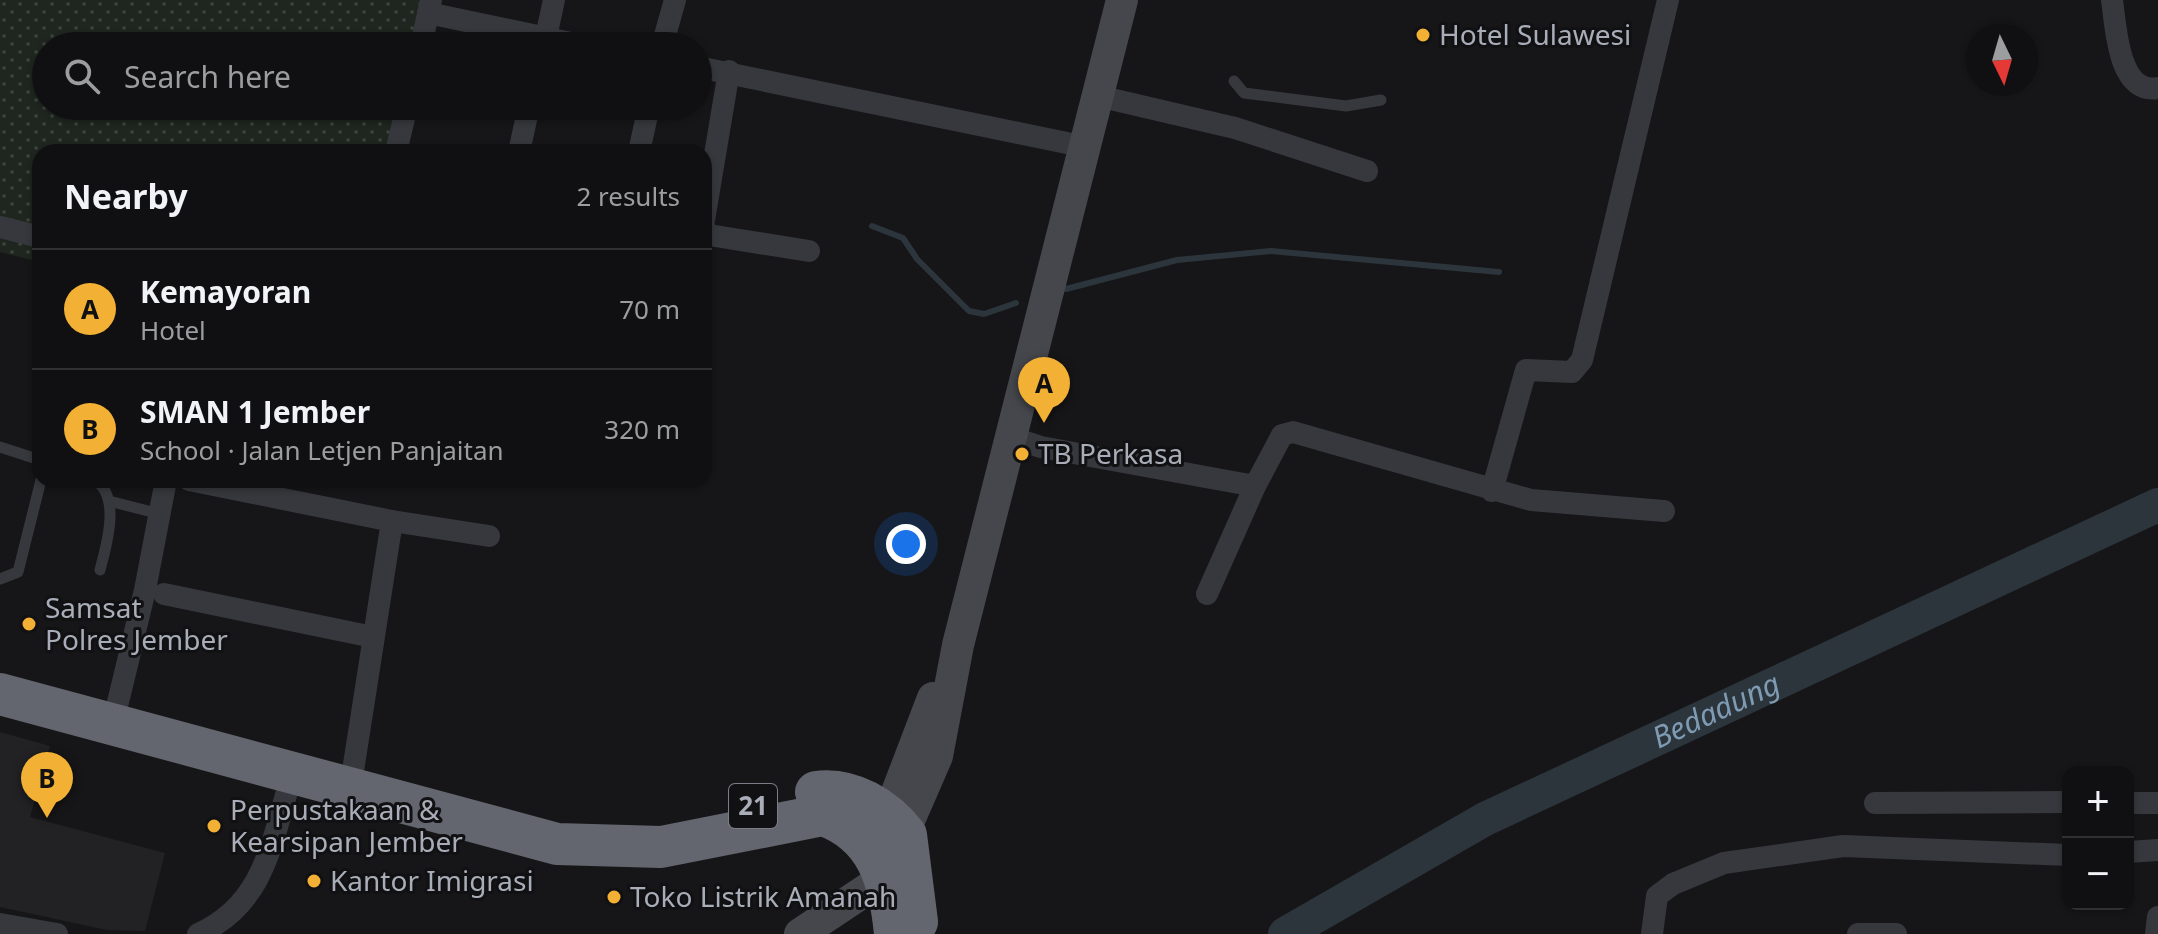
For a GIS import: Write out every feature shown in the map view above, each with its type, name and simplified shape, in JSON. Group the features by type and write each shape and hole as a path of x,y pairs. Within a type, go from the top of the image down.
{"highway":[{"name":"21","path":"0,694 557,844 661,847 823,815 846,823 881,855"},
{"name":"21","path":"619,848 658,831 814,792 849,794 881,855"},
{"path":"881,855 895,934"},
{"path":"881,855 919,934"}],"main road":[{"path":"800,934 881,855 925,755 941,676 958,645 1013,438 1122,0"}],"street":[{"path":"547,32 554,0"},
{"path":"666,32 675,0"},
{"path":"1492,491 1526,370 1572,372 1582,360 1668,0"},
{"path":"2112,0 2119,43 2131,79 2144,89 2158,88"},
{"path":"424,32 429,6 513,32"},
{"path":"712,69 1086,147"},
{"path":"712,172 729,71"},
{"path":"1098,96 1235,128 1367,171"},
{"path":"398,144 404,120"},
{"path":"521,144 526,120"},
{"path":"641,144 646,120"},
{"path":"0,227 32,235"},
{"path":"712,235 809,251"},
{"path":"1207,594 1255,486 1282,435 1293,432 1531,500 1664,511"},
{"path":"1013,438 1041,447 1255,486"},
{"path":"113,723 165,488"},
{"path":"229,488 392,521 489,536"},
{"path":"350,790 392,521"},
{"path":"164,594 373,637"},
{"path":"198,934 216,926 248,898 266,863 292,774"},
{"path":"1875,803 2062,802"},
{"path":"2134,803 2158,803"},
{"path":"1652,934 1657,896 1673,884 1724,863 1843,846 2062,855"},
{"path":"2134,852 2158,850"},
{"path":"2156,934 2158,917"},
{"path":"0,924 57,934"},
{"path":"1858,934 1896,934"}],"lane":[{"path":"1234,81 1244,93 1346,106 1381,100"},
{"path":"0,447 32,457"},
{"path":"0,579 18,572 39,488"},
{"path":"100,570 108,538 109,501 102,488"},
{"path":"109,501 160,514"}],"shaded area":[{"path":"0,0 435,0 427,32 32,32 32,120 406,120 400,144 32,144 32,260 0,252"},
{"path":"0,732 50,746 30,817 165,853 145,931 107,930 0,907"}],"waterway":[{"path":"872,226 903,238 917,259 969,311 984,314 1016,303"},
{"path":"1066,289 1177,260 1271,251 1499,272"},
{"name":"Bedadung","path":"1285,934 1485,819 2158,505"}],"place":[{"name":"Hotel Sulawesi","path":"1423,35"},
{"name":"Kemayoran","path":"1044,423"},
{"name":"TB Perkasa","path":"1022,454"},
{"name":"Samsat Polres Jember","path":"29,624"},
{"name":"SMAN 1 Jember","path":"47,818"},
{"name":"Perpustakaan & Kearsipan Jember","path":"214,826"},
{"name":"Kantor Imigrasi","path":"314,881"},
{"name":"Toko Listrik Amanah","path":"614,897"}]}
